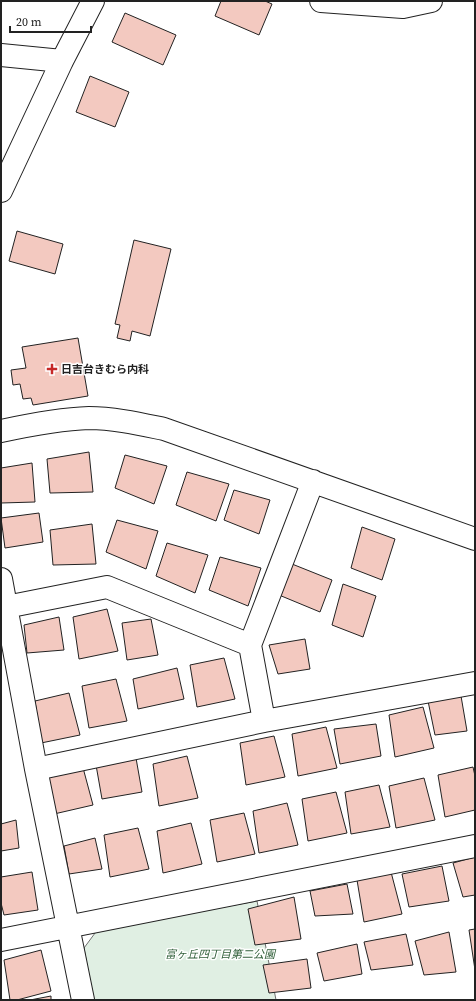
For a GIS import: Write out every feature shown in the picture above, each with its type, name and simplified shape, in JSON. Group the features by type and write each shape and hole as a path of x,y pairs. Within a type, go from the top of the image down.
{"street":[{"path":"1,191 62,61 93,1"},
{"path":"321,1 403,7 431,1"},
{"path":"1,55 62,61"},
{"path":"1,431 58,421 89,418 115,420 164,428 475,539"},
{"path":"264,721 250,645 313,481"},
{"path":"1,579 36,769 83,1000"},
{"path":"6,607 107,588 250,645"},
{"path":"36,769 264,721 475,683"},
{"path":"1,940 475,846"}],"green space":[{"name":"富ヶ丘四丁目第二公園","path":"257,901 276,1000 93,1000 84,948 98,929"}],"building":[{"path":"221,1 265,1 272,4 259,35 215,16"},
{"path":"125,13 176,35 163,65 112,42"},
{"path":"90,76 129,92 115,127 76,112"},
{"path":"17,231 63,244 55,274 9,261"},
{"path":"134,240 171,249 150,336 132,331 130,341 117,338 120,325 115,324"},
{"path":"78,338 88,396 33,405 31,398 23,399 20,384 13,385 11,370 26,368 22,347"},
{"path":"89,452 93,492 50,493 47,459"},
{"path":"125,455 167,466 154,504 115,488"},
{"path":"32,463 35,502 1,503 1,468"},
{"path":"187,472 229,484 216,521 176,505"},
{"path":"234,490 270,500 259,534 224,520"},
{"path":"39,513 43,542 5,548 1,518"},
{"path":"117,520 158,531 146,569 106,552"},
{"path":"92,524 96,564 53,565 50,530"},
{"path":"362,527 395,539 382,580 351,568"},
{"path":"167,543 208,555 195,593 156,576"},
{"path":"220,557 261,568 248,606 209,590"},
{"path":"292,564 332,580 320,612 279,595"},
{"path":"343,584 376,596 363,637 332,625"},
{"path":"107,609 118,651 79,659 73,617"},
{"path":"59,617 64,650 27,653 24,625"},
{"path":"151,619 158,655 127,660 122,623"},
{"path":"305,639 310,669 278,674 269,645"},
{"path":"224,658 235,699 197,707 190,665"},
{"path":"177,668 184,699 138,709 133,679"},
{"path":"116,679 127,721 89,728 82,686"},
{"path":"69,693 80,735 41,743 35,701"},
{"path":"461,696 467,731 435,735 428,701"},
{"path":"423,707 434,748 395,757 389,715"},
{"path":"376,724 381,756 340,764 334,729"},
{"path":"326,727 337,768 298,776 292,734"},
{"path":"274,736 285,777 246,785 240,743"},
{"path":"187,756 198,798 159,806 153,764"},
{"path":"136,758 142,792 102,799 96,765"},
{"path":"82,764 93,805 54,814 47,771"},
{"path":"473,767 475,776 475,810 445,817 438,775"},
{"path":"424,778 435,820 396,828 389,786"},
{"path":"379,785 390,827 351,834 345,792"},
{"path":"336,792 347,833 308,841 302,799"},
{"path":"287,803 298,845 259,853 253,811"},
{"path":"244,813 255,854 217,862 210,820"},
{"path":"16,820 19,848 1,851 1,824"},
{"path":"191,823 202,864 163,873 157,831"},
{"path":"138,828 149,869 110,877 104,835"},
{"path":"95,838 102,869 69,874 64,846"},
{"path":"475,857 475,895 463,897 453,863"},
{"path":"442,866 449,901 409,907 402,874"},
{"path":"32,872 38,910 4,915 1,903 1,877"},
{"path":"391,872 402,914 364,922 357,880"},
{"path":"347,884 353,914 315,916 310,891"},
{"path":"294,897 301,939 255,945 248,909"},
{"path":"475,929 475,970 469,930"},
{"path":"449,932 456,972 424,975 415,941"},
{"path":"406,934 413,965 371,970 364,942"},
{"path":"357,944 362,974 324,981 317,953"},
{"path":"41,950 51,991 17,1000 10,1000 4,960"},
{"path":"307,959 311,988 269,993 263,965"},
{"path":"51,996 51,1000 30,1000"}],"place":[{"name":"日吉台きむら内科","path":"52,369"}]}
